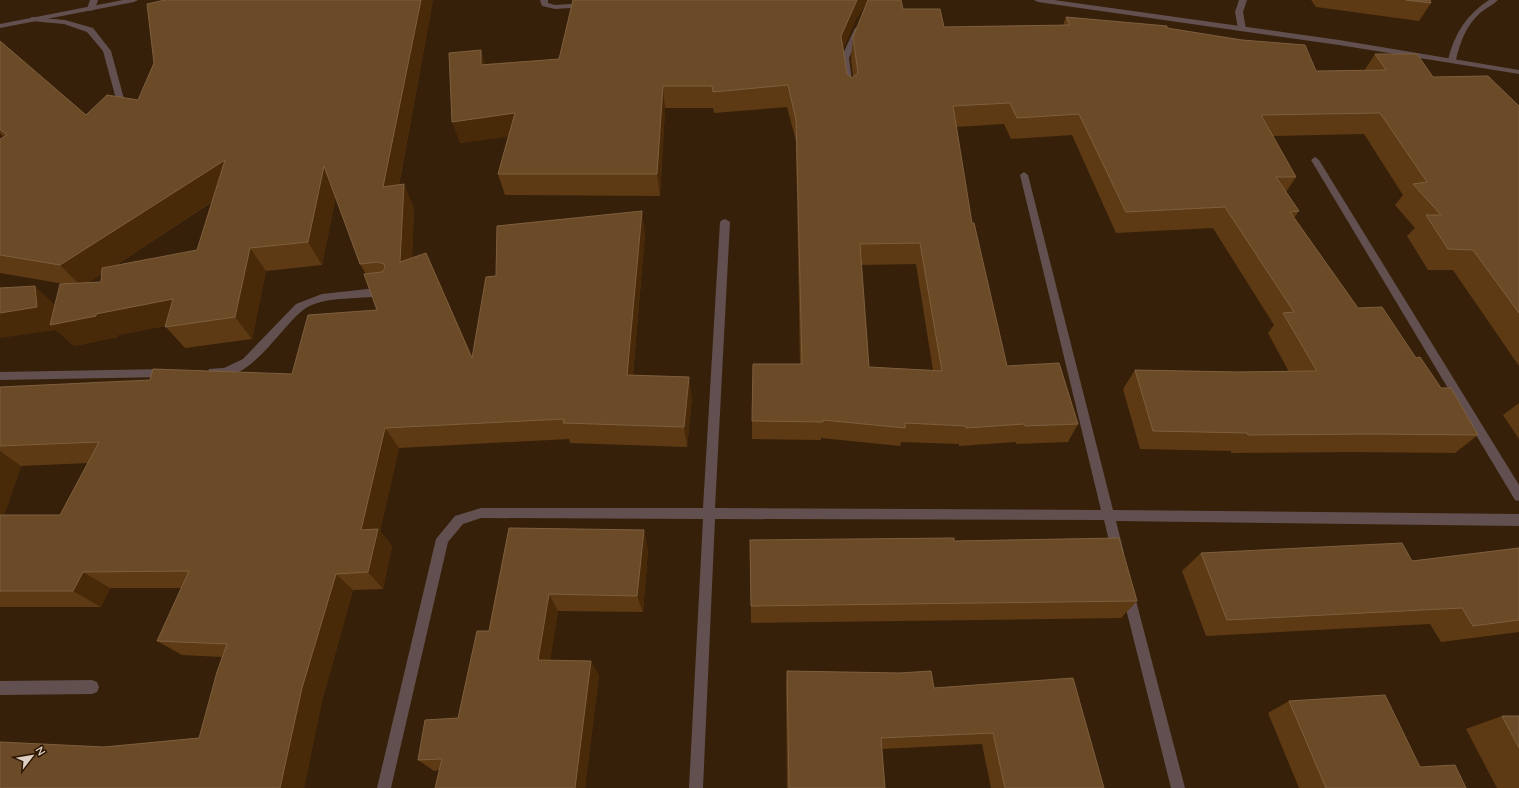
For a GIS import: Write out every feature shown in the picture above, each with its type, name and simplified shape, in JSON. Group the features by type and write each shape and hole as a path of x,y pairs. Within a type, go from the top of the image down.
{"street":[{"path":"91,8 94,0"},
{"path":"0,26 134,0"},
{"path":"544,0 545,4 555,7 591,5"},
{"path":"1038,0 1452,60 1519,72"},
{"path":"1242,29 1239,12 1243,0"},
{"path":"1452,60 1454,46 1462,31 1476,13 1494,0"},
{"path":"34,19 65,22 90,30 107,51 123,110 117,120"},
{"path":"850,95 845,58 862,20"},
{"path":"1316,160 1519,496"},
{"path":"1024,175 1122,568"},
{"path":"696,788 708,515 725,222"},
{"path":"202,372 225,372 247,362 300,307 322,298 390,290"},
{"path":"0,376 178,373"},
{"path":"384,788 442,539 459,520 481,513 708,515 1108,515 1519,520"},
{"path":"1126,584 1178,788"},
{"path":"0,688 92,687"}],"building":[{"path":"165,0 421,0 383,187 404,184 400,262 426,253 472,358 486,277 496,276 497,226 642,211 627,375 689,377 684,427 563,423 564,419 385,428 361,530 378,529 368,572 336,574 302,688 280,788 0,788 0,742 104,747 199,738 217,672 227,644 157,641 189,571 83,572 73,591 0,591 0,515 60,515 99,442 0,446 0,387 150,380 153,369 292,374 308,315 377,310 364,274 382,272 385,268 384,264 378,262 360,264 324,166 308,242 250,248 235,317 165,327 173,299 96,314 96,316 50,325 60,284 101,282 102,268 197,250 225,160 60,265 0,255 0,139 7,135 0,129 0,41 86,115 107,95 138,100 154,63 147,4"},
{"path":"573,0 857,0 841,36 847,74 852,78 858,73 853,37 868,0 901,0 903,9 940,9 944,27 1070,25 1066,17 1167,26 1167,28 1242,40 1305,45 1316,71 1386,70 1375,54 1417,54 1433,77 1488,76 1519,106 1519,313 1473,250 1448,249 1426,215 1441,215 1413,184 1427,182 1380,113 1261,115 1296,177 1276,177 1299,211 1290,212 1358,308 1382,307 1416,358 1420,357 1441,388 1451,388 1478,435 1248,435 1247,433 1153,431 1135,370 1238,372 1317,371 1283,313 1294,312 1225,207 1126,212 1079,114 1017,118 1010,103 953,106 972,223 974,223 1007,366 1059,363 1078,424 1025,426 1024,424 966,428 966,426 905,423 905,428 823,420 823,422 752,421 753,364 802,364 796,120 788,85 713,92 712,86 663,86 657,174 498,174 515,113 452,122 449,53 481,50 481,65 559,59","holes":["920,243 942,371 869,367 860,244"]},
{"path":"1406,0 1430,0 1431,3"},
{"path":"35,286 37,307 0,313 0,288"},
{"path":"509,528 644,530 637,596 549,594 538,660 591,661 575,788 435,788 442,759 418,760 425,720 458,718 477,631 489,631"},
{"path":"954,538 954,541 1119,538 1137,601 751,606 750,540"},
{"path":"1402,543 1412,561 1519,548 1519,620 1473,626 1462,608 1227,620 1201,553"},
{"path":"787,671 900,673 931,671 934,688 1073,678 1104,788 1005,788 993,733 881,738 885,788 789,788"},
{"path":"1385,695 1420,767 1455,765 1466,788 1326,788 1289,701"},
{"path":"1502,716 1519,716 1519,748"}]}
